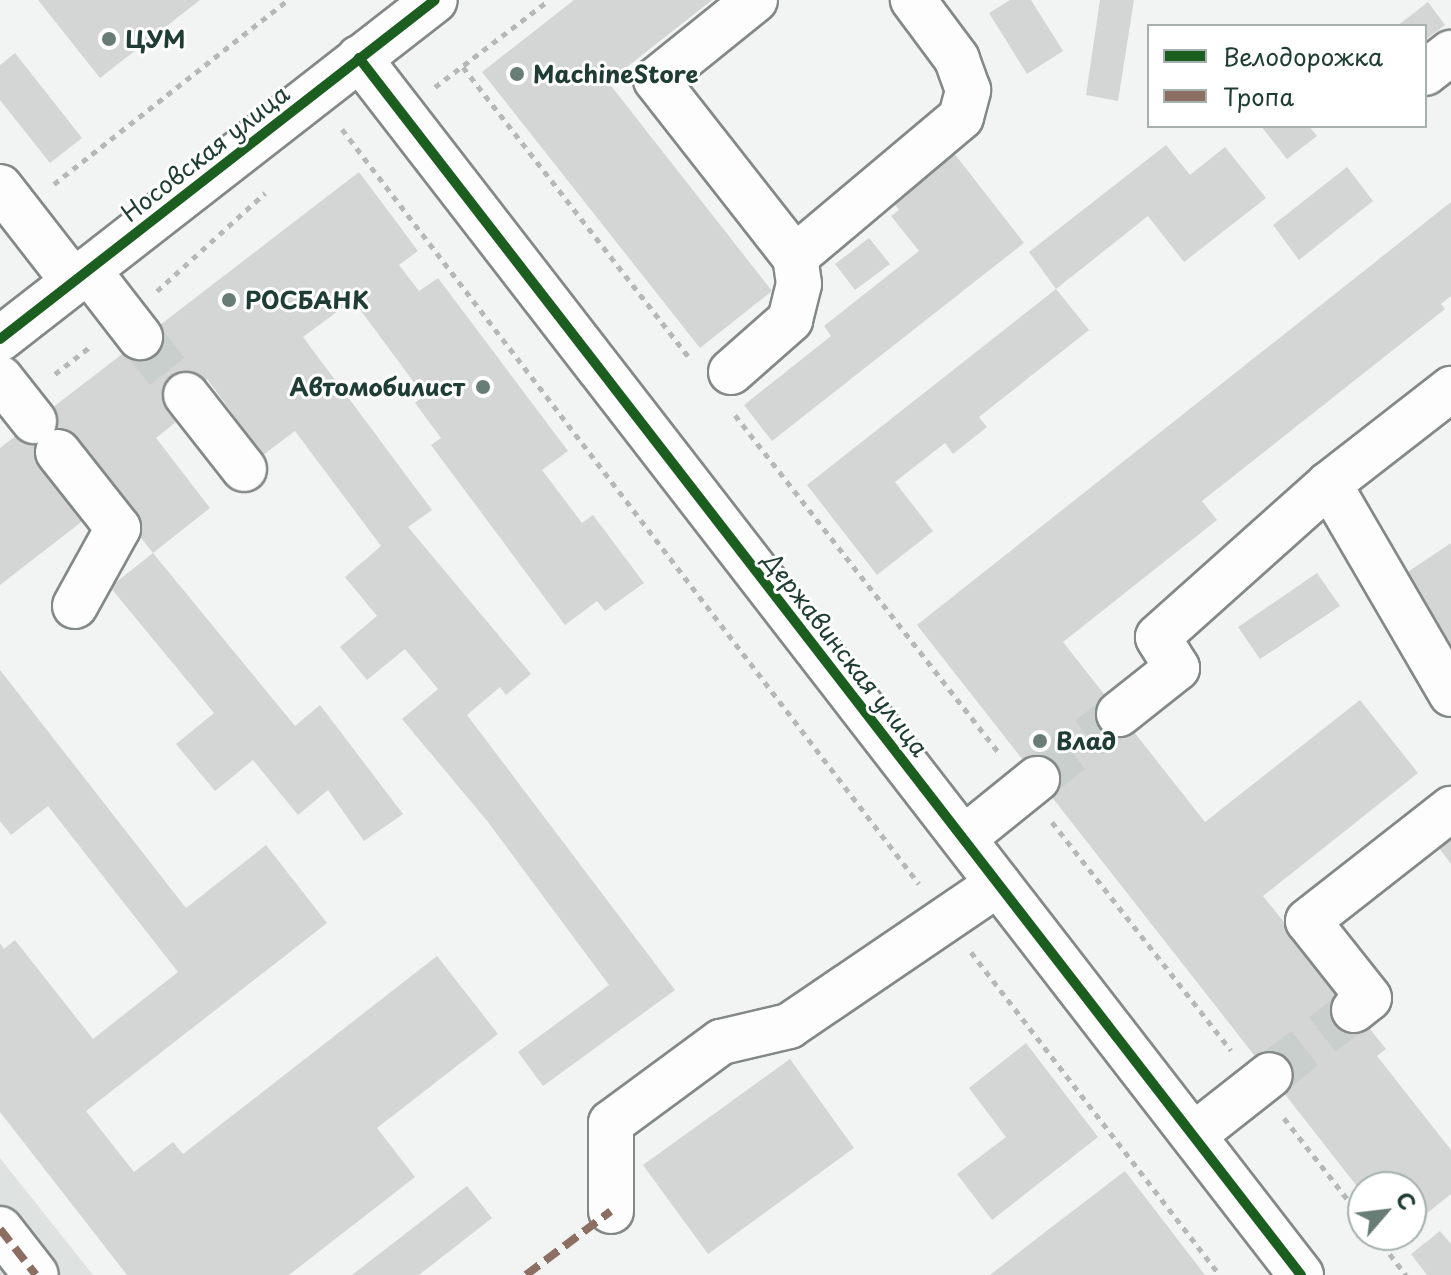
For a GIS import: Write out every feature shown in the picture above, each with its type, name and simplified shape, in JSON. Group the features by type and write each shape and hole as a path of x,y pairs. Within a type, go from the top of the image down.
{"street":[{"name":"Носовская улица","path":"0,339 435,0"},
{"path":"717,380 790,320 799,284 795,257 656,80 755,0"},
{"path":"795,257 961,117 968,90 957,59 913,0"},
{"path":"1427,71 1451,53"},
{"name":"Державинская улица","path":"359,58 1195,1134 1301,1275"},
{"path":"12,203 134,328"},
{"path":"1119,714 1177,668 1158,637 1329,484 1451,389"},
{"path":"186,395 244,469"},
{"path":"28,413 118,528 75,606"},
{"path":"1329,484 1451,694"},
{"path":"964,838 1032,783"},
{"path":"1354,1010 1369,998 1308,921 1451,809"},
{"path":"611,1211 611,1123 721,1042 789,1026 998,884"},
{"path":"1195,1134 1264,1080"},
{"path":"0,1229 36,1275"}],"path":[{"path":"12,203 60,177 288,0"},
{"path":"327,136 339,125 401,112 549,0"},
{"path":"463,67 717,380 1264,1080 1347,1197"},
{"path":"339,125 1220,1275"},
{"path":"28,413 134,328 268,190"},
{"path":"1387,1251 1406,1275"}],"shaded area":[{"path":"0,1158 93,1275 0,1275"}],"building":[{"name":"ЦУМ","path":"38,0 200,0 100,78"},
{"path":"574,0 712,0 608,82 772,291 700,348 482,72"},
{"path":"1010,0 1031,0 1063,51 1027,74 989,13"},
{"path":"1100,0 1134,0 1118,101 1086,95"},
{"path":"1428,2 1445,25 1427,38 1427,24 1400,24"},
{"path":"15,53 82,138 50,163 0,100 0,65"},
{"path":"1263,128 1311,128 1317,136 1287,159"},
{"path":"1166,145 1190,175 1225,147 1266,198 1184,262 1148,216 1056,289 1029,252"},
{"path":"950,148 1024,243 772,441 744,405 831,336 824,326 919,251 891,216 899,210 889,197"},
{"path":"1347,167 1373,201 1299,260 1273,225"},
{"path":"359,172 418,251 399,265 419,291 438,278 568,451 542,470 582,523 593,515 644,583 605,611 597,601 565,625 431,445 441,438 415,403 424,396 353,300 303,337 432,510 408,527 531,674 506,695 500,687 467,715 675,990 543,1086 518,1052 609,985 488,822 402,719 438,689 405,649 367,680 340,647 377,616 345,577 381,546 295,431 263,455 207,379 166,410 176,422 156,438 210,508 153,553 68,444 89,516 0,585 0,448"},
{"path":"1451,202 1451,296 1441,304 1445,309 1202,501 1217,520 1063,642 1205,822 1360,700 1418,773 1263,896 1386,1049 1377,1056 1451,1150 1451,1194 1427,1213 1427,1171 1347,1171 1347,1174 917,625"},
{"path":"869,238 890,264 855,290 835,264"},
{"path":"1056,289 1089,330 979,417 987,427 953,454 945,443 895,482 933,531 877,575 807,485"},
{"path":"1451,543 1451,644 1449,646 1403,575"},
{"path":"153,553 295,726 320,705 403,814 364,841 328,790 298,815 253,760 215,791 176,744 214,713 110,587"},
{"path":"1317,573 1340,606 1260,659 1238,627"},
{"path":"0,670 186,908 266,845 327,923 86,1111 134,1172 173,1142 183,1154 437,956 498,1034 377,1128 415,1177 289,1275 127,1275 0,1112 0,943 4,949 15,940 93,1039 178,972 48,806 11,835 0,821"},
{"path":"1451,839 1451,864 1439,848"},
{"path":"1026,1043 1098,1137 992,1220 957,1174 1006,1137 969,1088"},
{"path":"790,1059 854,1148 708,1254 643,1165"},
{"path":"1125,1171 1205,1275 990,1275 1049,1229"},
{"path":"467,1186 492,1218 419,1275 352,1275"},
{"path":"1440,1231 1451,1244 1451,1275 1427,1275 1411,1254 1427,1251 1427,1241"}],"tunnel":[{"path":"140,337 186,395"},
{"path":"1037,779 1119,714"},
{"path":"1270,1075 1354,1010"}],"marked path":[{"path":"526,1275 611,1211"},
{"path":"0,1229 36,1275"}],"cycle path":[{"path":"0,339 435,0"},
{"path":"359,58 1301,1275"}],"place":[{"name":"ЦУМ","path":"109,39"},
{"name":"MachineStore","path":"517,74"},
{"name":"РОСБАНК","path":"229,300"},
{"name":"Автомобилист","path":"483,387"},
{"name":"Влад","path":"1040,741"}]}
